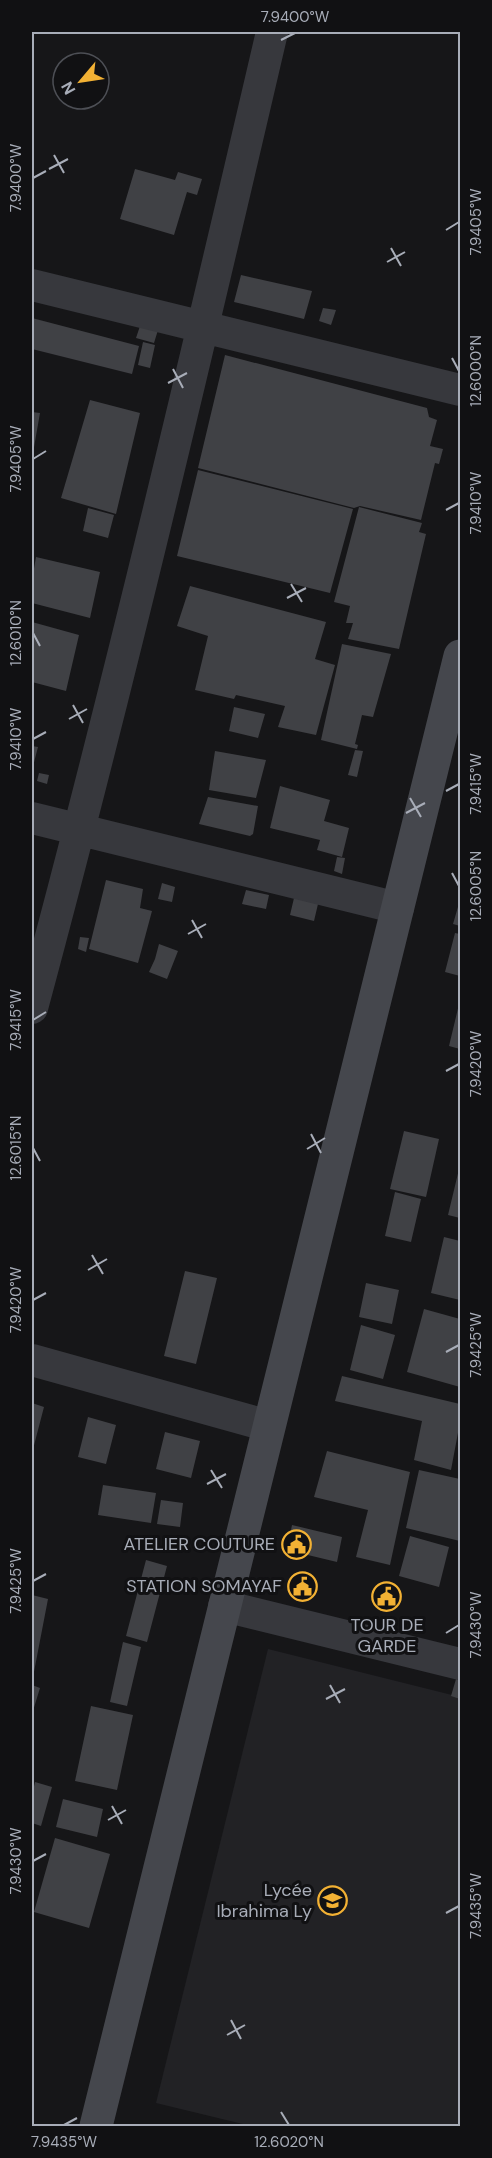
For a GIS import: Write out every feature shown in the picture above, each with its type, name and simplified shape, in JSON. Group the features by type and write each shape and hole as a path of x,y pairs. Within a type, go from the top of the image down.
{"main road":[{"path":"96,2127 460,656"}],"street":[{"path":"32,1008 80,830 273,32"},
{"path":"32,285 460,390"},
{"path":"32,818 398,908"},
{"path":"32,1360 269,1426"},
{"path":"225,1606 460,1664"}],"shaded area":[{"name":"Lycée Ibrahima Ly","path":"268,1649 460,1697 460,2126 251,2126 156,2103"}],"building":[{"path":"135,169 175,180 178,172 202,179 197,195 187,192 174,235 120,219"},
{"path":"241,275 312,291 304,319 234,302"},
{"path":"323,308 336,310 331,325 319,321"},
{"path":"32,318 139,346 132,374 32,349"},
{"path":"141,323 158,330 154,343 136,338"},
{"path":"143,342 155,345 150,368 138,365"},
{"path":"225,355 427,408 429,417 437,420 430,446 443,449 439,464 435,463 421,520 360,506 354,508 198,468"},
{"path":"90,400 140,413 116,514 61,498"},
{"path":"32,412 40,413 33,453 32,453"},
{"path":"198,470 353,509 330,593 177,556"},
{"path":"359,507 422,523 419,532 426,534 399,649 348,639 353,623 346,623 350,606 334,602"},
{"path":"88,508 114,515 108,538 83,531"},
{"path":"36,557 100,572 90,618 32,603 32,580"},
{"path":"190,586 326,622 315,659 335,665 316,735 278,727 285,706 236,695 234,699 195,690 208,636 177,626"},
{"path":"32,622 79,635 66,691 32,682"},
{"path":"342,644 391,654 373,717 362,715 355,744 358,745 357,749 321,740"},
{"path":"234,707 265,714 258,738 229,731"},
{"path":"32,746 38,747 32,770"},
{"path":"355,750 363,751 357,777 348,775"},
{"path":"215,751 266,760 256,798 209,790"},
{"path":"39,773 49,775 47,784 37,781"},
{"path":"280,786 330,800 324,821 349,828 342,857 317,850 320,840 270,828"},
{"path":"208,797 258,806 253,834 250,836 199,824"},
{"path":"337,857 345,858 342,874 334,871"},
{"path":"106,880 143,889 140,908 152,911 138,963 89,949"},
{"path":"162,883 175,887 172,902 158,899"},
{"path":"246,890 269,895 266,909 242,904"},
{"path":"294,898 318,904 314,921 290,915"},
{"path":"460,900 460,926 453,924"},
{"path":"455,933 460,934 460,976 445,972"},
{"path":"80,937 89,938 86,952 78,949"},
{"path":"159,944 178,951 167,979 149,972"},
{"path":"460,1000 460,1049 449,1046"},
{"path":"404,1131 439,1139 426,1197 390,1189"},
{"path":"460,1165 460,1218 448,1215"},
{"path":"395,1192 421,1199 411,1242 385,1236"},
{"path":"444,1237 460,1241 460,1300 431,1293"},
{"path":"185,1271 217,1278 196,1364 164,1356"},
{"path":"366,1283 399,1290 392,1324 359,1317"},
{"path":"424,1309 460,1319 460,1387 407,1372"},
{"path":"361,1325 395,1335 383,1379 350,1370"},
{"path":"342,1376 460,1404 460,1422 451,1470 414,1460 422,1421 335,1401"},
{"path":"32,1403 44,1407 32,1453"},
{"path":"88,1417 116,1425 106,1464 78,1457"},
{"path":"165,1432 200,1441 191,1478 156,1469"},
{"path":"327,1451 410,1472 390,1565 356,1557 368,1510 314,1497"},
{"path":"419,1470 460,1479 460,1541 406,1528"},
{"path":"103,1485 156,1493 151,1523 98,1515"},
{"path":"161,1500 183,1503 180,1527 157,1524"},
{"path":"292,1525 342,1537 337,1562 287,1550"},
{"path":"410,1536 449,1547 439,1587 399,1576"},
{"path":"146,1560 167,1566 147,1642 126,1636"},
{"path":"32,1595 48,1599 33,1677 32,1677"},
{"path":"123,1642 141,1647 127,1706 110,1702"},
{"path":"456,1679 460,1681 460,1699 451,1696"},
{"path":"32,1685 40,1688 32,1714"},
{"path":"91,1706 133,1715 117,1790 75,1781"},
{"path":"35,1782 52,1787 41,1826 32,1823 32,1795"},
{"path":"63,1799 103,1809 97,1837 56,1827"},
{"path":"55,1838 110,1854 89,1928 34,1912"}],"place":[{"name":"ATELIER COUTURE","path":"296,1544"},
{"name":"STATION SOMAYAF","path":"303,1586"},
{"name":"TOUR DE GARDE","path":"387,1596"},
{"name":"Lycée Ibrahima Ly","path":"333,1900"}]}
